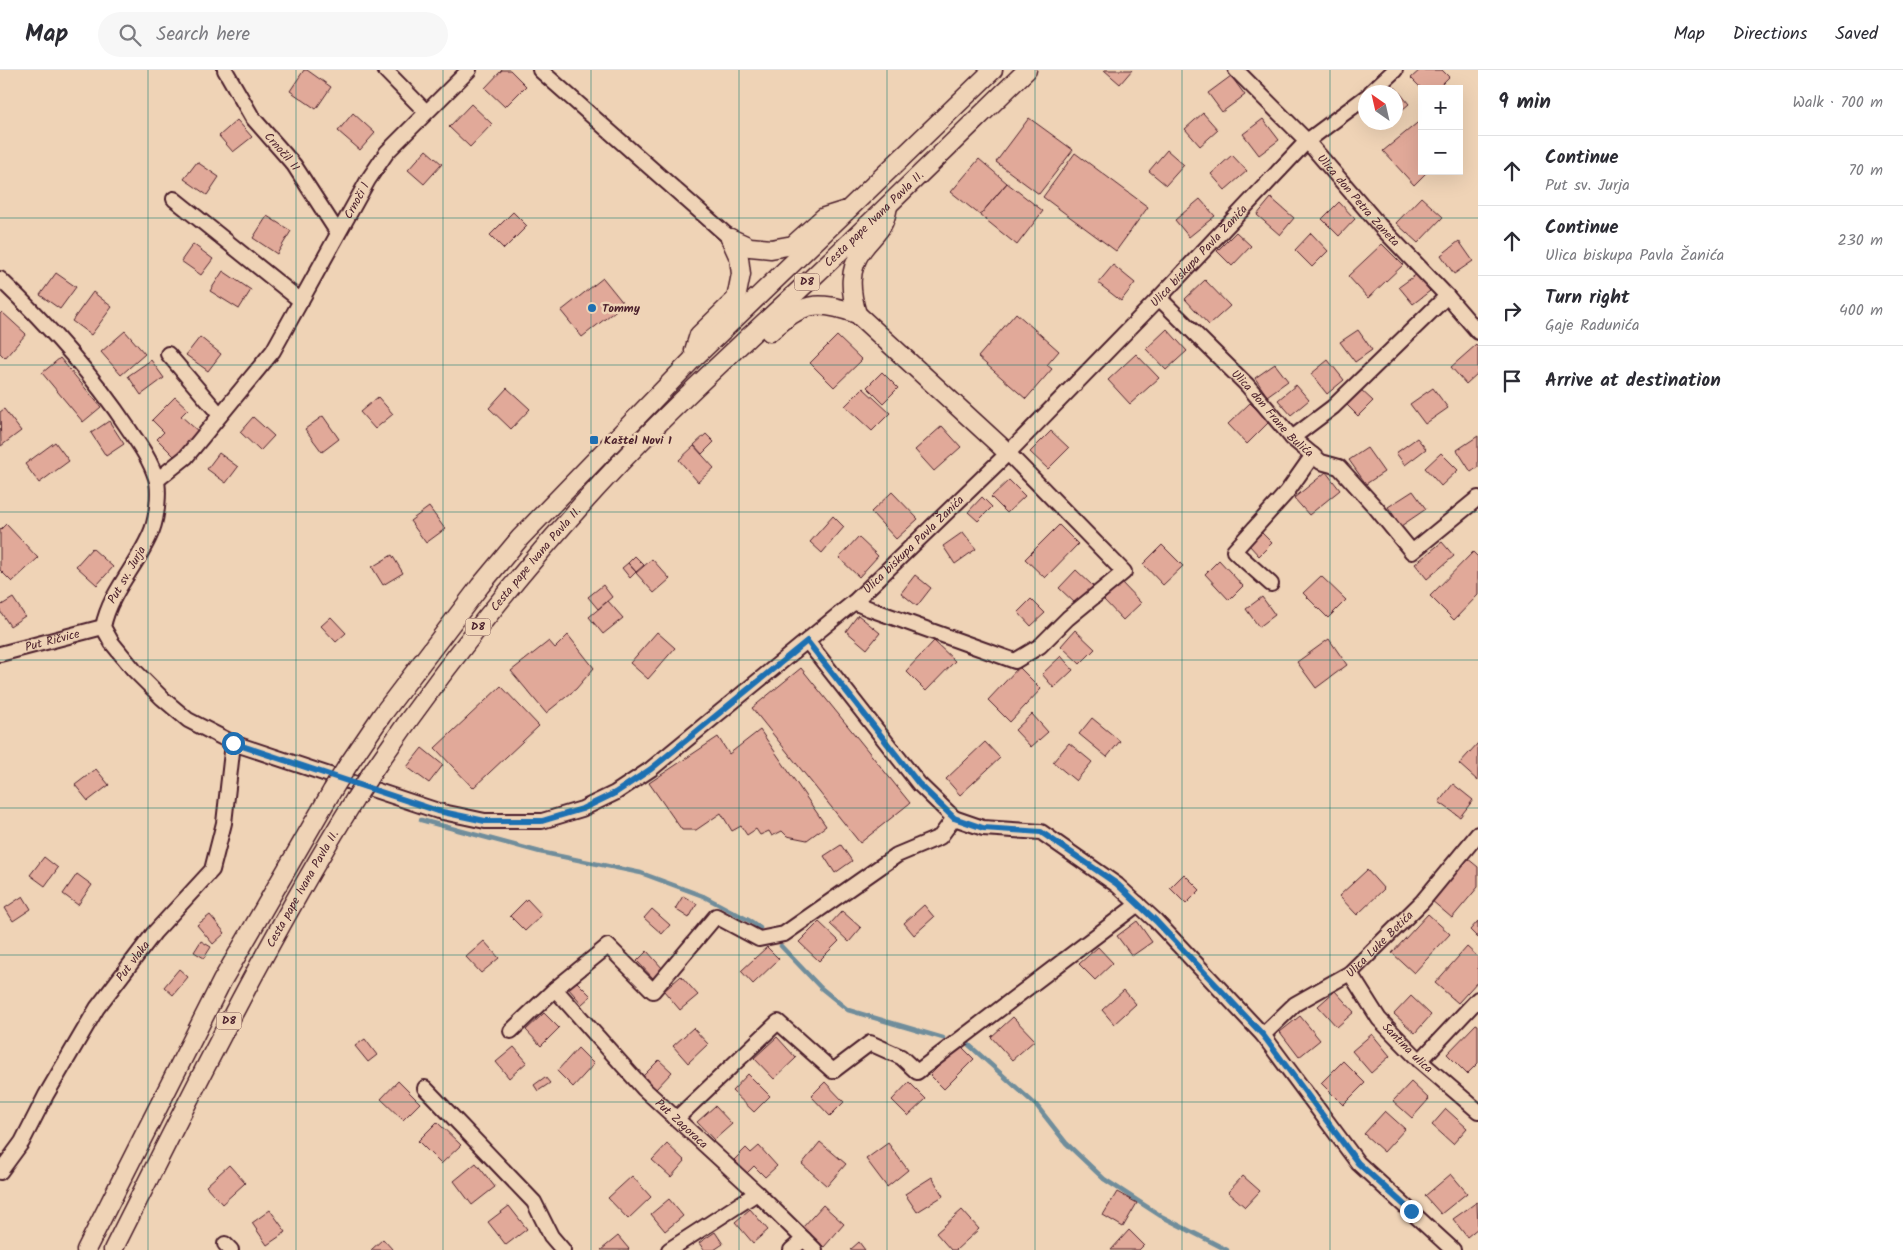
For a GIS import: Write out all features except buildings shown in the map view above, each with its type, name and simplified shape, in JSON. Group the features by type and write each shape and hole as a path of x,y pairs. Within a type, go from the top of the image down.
{"main road":[{"name":"Cesta pape Ivana Pavla II.","path":"86,1250 222,981 332,791 394,700 480,586 520,538 692,360 993,70"},
{"name":"Cesta pape Ivana Pavla II.","path":"113,1250 236,1008 308,875 371,774 448,665 495,606 596,488 725,359 889,205 1027,70"},
{"path":"857,314 851,295 852,274 856,261 863,249 881,230 889,205"},
{"path":"730,238 750,247 771,249 792,245 824,217 851,208"},
{"path":"692,360 700,336 736,299 741,274 739,258 730,238"},
{"path":"725,359 745,355 788,316 802,308 815,305 838,307 857,314 1008,453"},
{"path":"73,1250 90,1223 113,1196"}],"street":[{"name":"Crnočil II","path":"225,70 252,118 294,165 338,233"},
{"path":"385,70 426,112"},
{"path":"540,70 730,238"},
{"name":"Ulica don Petra Zaneta","path":"1236,70 1307,141 1380,226 1447,296 1478,332"},
{"path":"1379,85 1395,70"},
{"name":"Crnoči l","path":"157,480 186,457 273,351 368,180 387,152 462,73"},
{"name":"Ulica biskupa Pavla Žanića","path":"233,743 438,811 485,821 542,821 582,809 615,793 651,769 854,602 1008,453 1159,298 1307,141 1358,102"},
{"path":"174,199 301,301"},
{"name":"Put sv. Jurja","path":"0,279 29,307 109,400 151,463 157,480 157,510 152,530 106,612 103,628"},
{"path":"1292,438 1333,407 1447,296"},
{"name":"Ulica don Frane Bulića","path":"1159,298 1247,385 1292,438 1321,462 1339,467 1412,552 1478,498"},
{"path":"168,354 220,415"},
{"path":"854,602 870,610 1015,661 1040,646 1068,618 1124,572 1008,453"},
{"path":"1271,584 1234,551 1287,492 1313,455"},
{"path":"103,628 112,643 134,670 162,698 188,720 233,743"},
{"name":"Put Ričvice","path":"0,654 103,628"},
{"path":"807,641 919,784 954,818 983,828 1041,832 1117,884 1156,921 1263,1035 1358,1163 1454,1250"},
{"name":"Put vlaka","path":"0,1172 22,1142 46,1094 97,1008 154,933 212,870 224,823 233,743"},
{"path":"511,1031 555,989 608,946 653,991 716,916 759,940 784,934 897,856 940,837 954,818"},
{"name":"Ulica Luke Botića","path":"1263,1035 1295,1004 1350,973 1422,902 1478,834"},
{"path":"676,1119 778,1022 833,1071 870,1043 900,1057 917,1072 1138,904"},
{"name":"Šantina ulica","path":"1350,973 1379,1019 1420,1061 1478,1112"},
{"name":"Put Zagoraca","path":"555,989 644,1089 815,1250"},
{"path":"1420,1061 1478,999"},
{"path":"425,1088 534,1202 551,1236 563,1250"},
{"path":"669,1250 757,1194"},
{"path":"791,1250 804,1240"}],"waterway":[{"path":"421,820 540,852 641,873 703,896 760,928"},
{"path":"781,946 821,988 848,1010 943,1038"},
{"path":"969,1045 1037,1106 1066,1143 1104,1179 1161,1216 1227,1250"}],"place":[{"name":"Tommy","path":"592,308"},
{"name":"Kaštel Novi 1","path":"594,440"}],"route":[{"path":"233,743 438,811 485,821 542,821 582,809 615,793 651,769 807,641 919,784 954,818 983,828 1041,832 1117,884 1156,921 1263,1035 1358,1163 1411,1211"}]}
